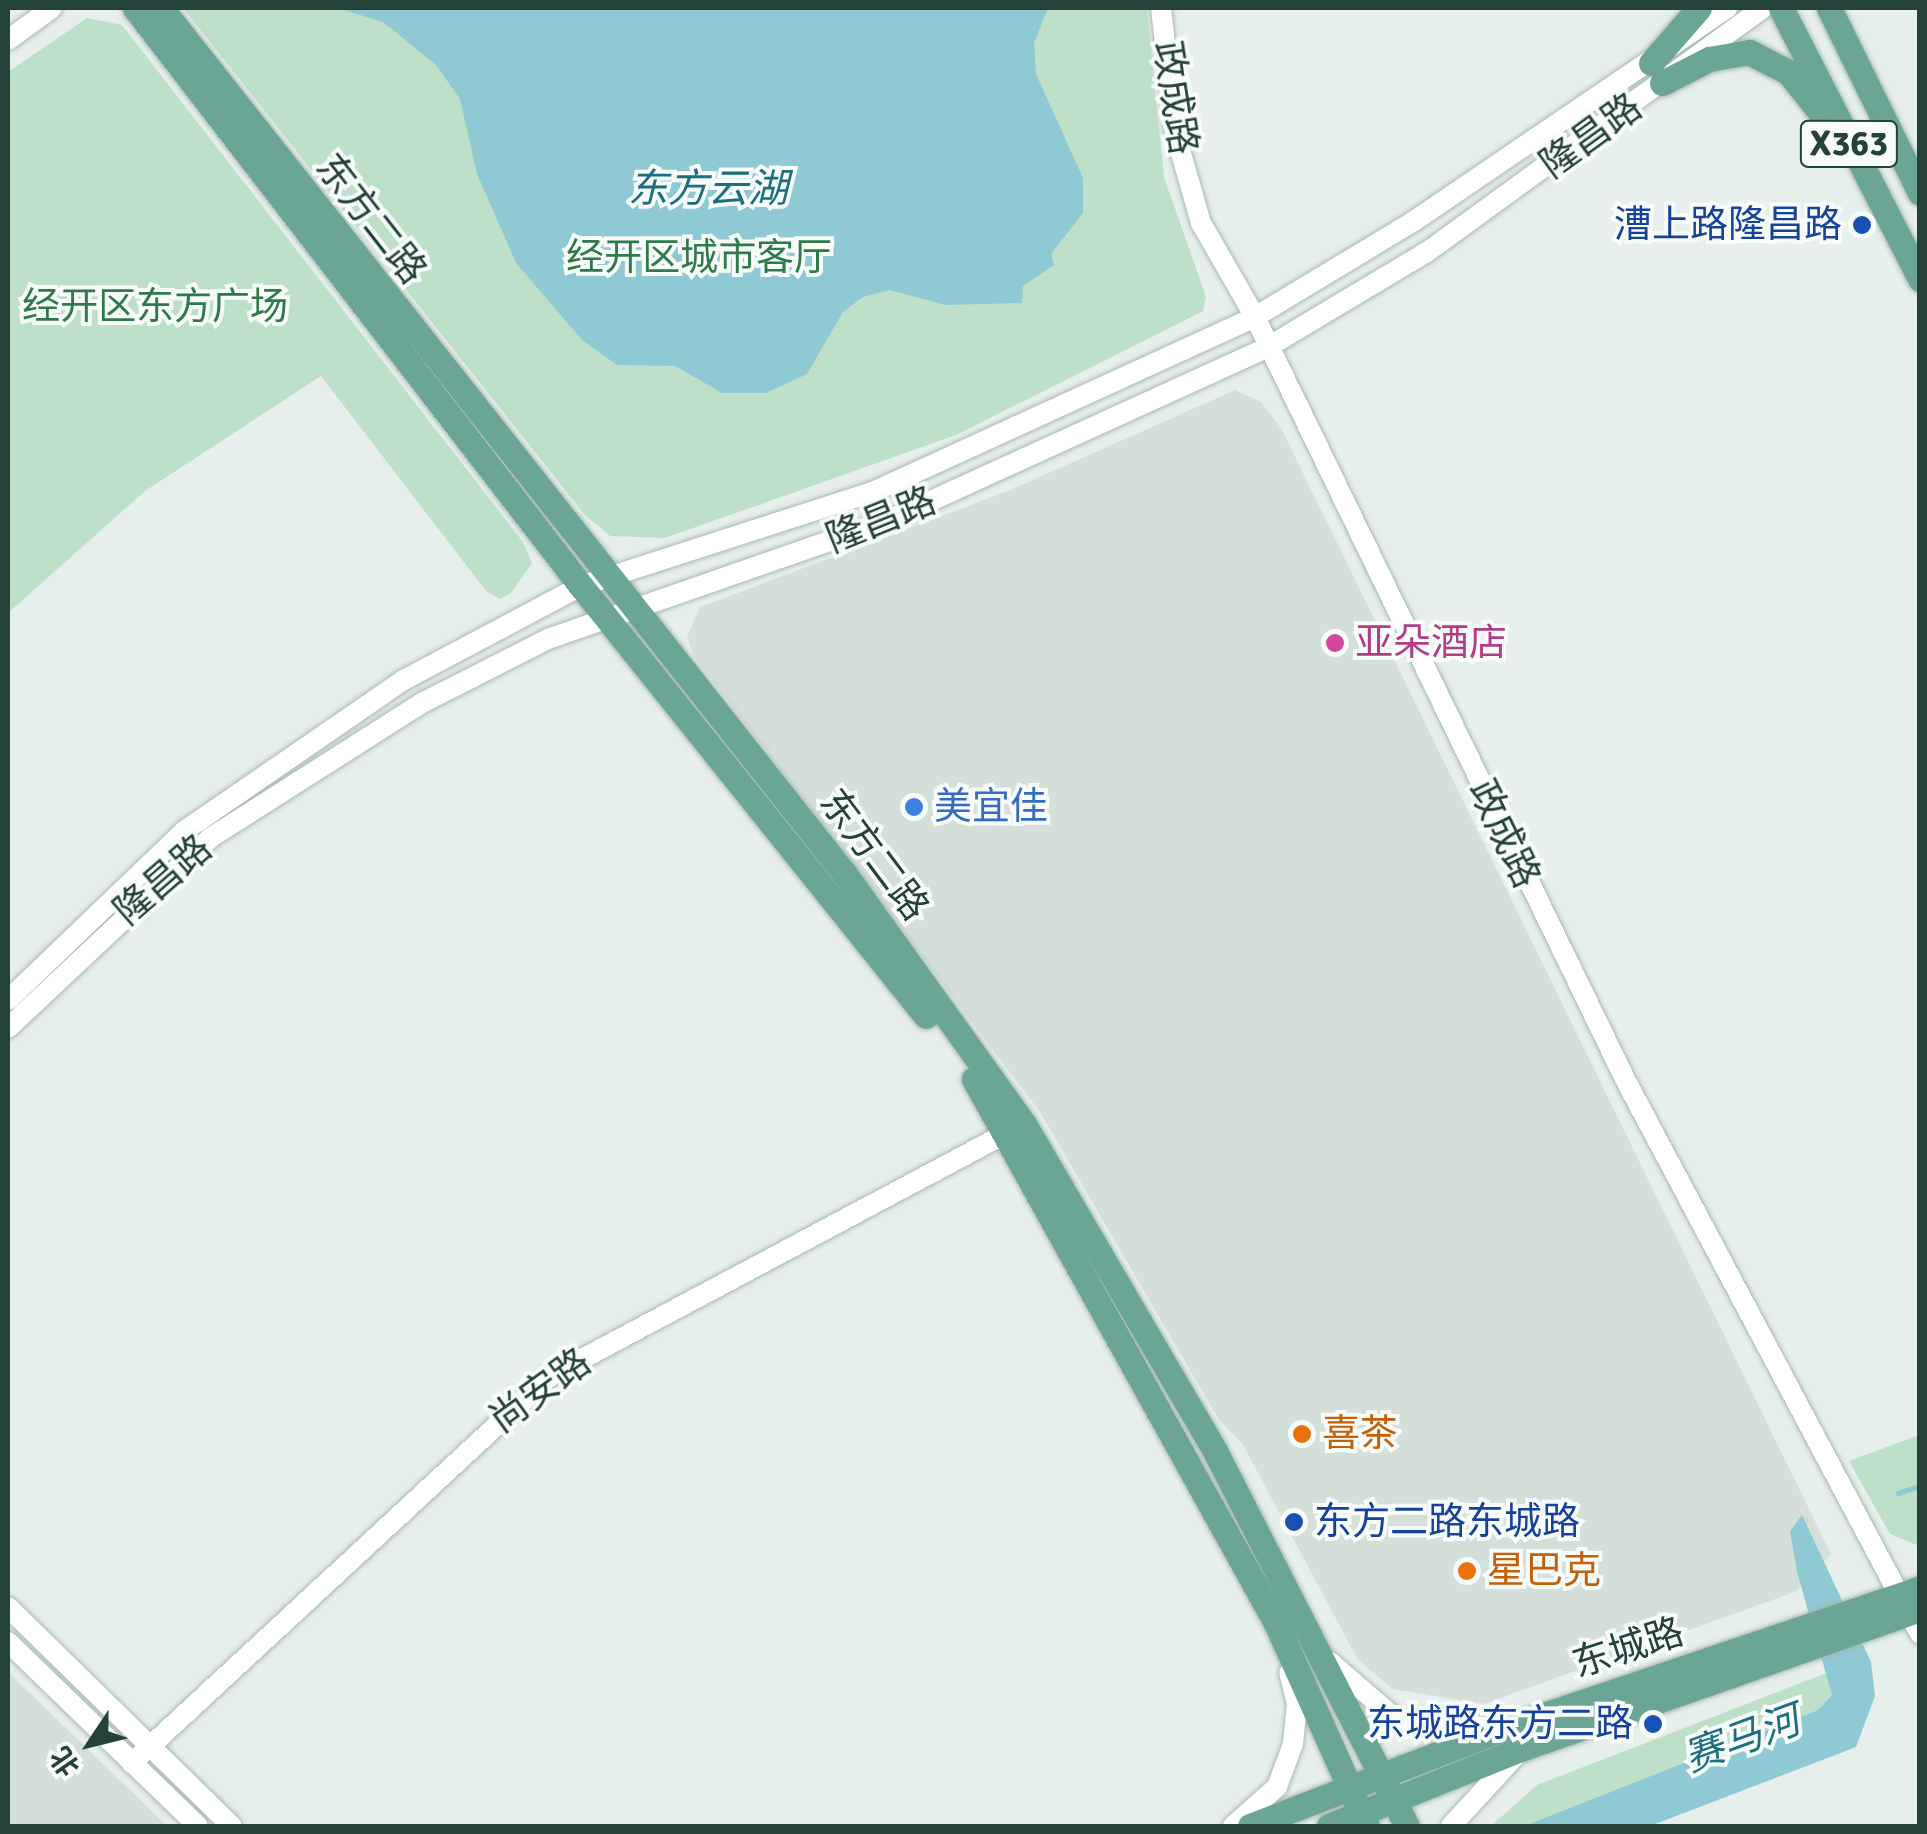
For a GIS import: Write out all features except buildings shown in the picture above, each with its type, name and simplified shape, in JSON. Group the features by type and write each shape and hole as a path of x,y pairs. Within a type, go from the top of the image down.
{"main road":[{"name":"东方二路","path":"134,8 581,586 621,616 1015,1129 1215,1451 1386,1775 1407,1826"},
{"name":"东方二路","path":"162,8 608,582 621,616"},
{"path":"1657,73 1699,8"},
{"name":"X363","path":"1781,8 1920,279"},
{"name":"X363","path":"1829,8 1920,193"},
{"path":"1657,73 1749,52 1775,66 1825,118 1874,191"},
{"name":"东方二路","path":"1015,1129 1276,1623 1365,1820"},
{"name":"东城路","path":"1250,1826 1504,1728 1864,1618 1913,1608"},
{"name":"东城路","path":"1329,1826 1365,1820 1396,1802 1523,1748 1802,1639"}],"street":[{"path":"8,40 52,8"},
{"name":"政成路","path":"1161,8 1175,132 1201,223 1255,316 1626,1081 1913,1608"},
{"name":"隆昌路","path":"8,1028 136,901 290,782 438,695 548,639 889,520 1268,347 1428,252 1657,73 1727,8"},
{"name":"隆昌路","path":"8,1000 184,831 278,762 404,680 581,586 608,582 875,490 1255,316 1762,8"},
{"name":"尚安路","path":"132,1763 550,1376 1015,1129"},
{"path":"8,1607 232,1826"},
{"path":"1233,1826 1277,1787 1293,1744 1297,1704 1276,1623"},
{"path":"8,1642 198,1826"},
{"path":"1314,1645 1396,1720 1504,1728"},
{"path":"1451,1826 1523,1748"}],"shaded area":[{"path":"1235,390 1261,402 1281,428 1831,1554 1797,1591 1484,1704 1393,1689 1358,1660 1242,1443 1219,1420 1040,1112 694,656 687,637 700,607 1008,491"},
{"path":"8,1672 167,1826 8,1826"}],"green space":[{"name":"经开区城市客厅","path":"183,8 1147,8 1164,177 1206,297 1203,311 956,435 665,538 610,536 584,514"},
{"name":"经开区东方广场","path":"87,18 122,25 523,542 532,563 511,593 500,599 486,591 321,376 145,491 8,613 8,72"},
{"path":"1919,1435 1920,1546 1890,1534 1849,1461"},
{"path":"1829,1672 1832,1695 1818,1710 1524,1826 1491,1826 1537,1785"}],"water":[{"name":"东方云湖","path":"337,8 1048,8 1034,43 1036,74 1083,178 1083,213 1051,254 1054,265 1023,286 1022,303 945,305 890,290 863,297 843,312 807,374 766,393 722,393 675,366 617,365 582,340 516,263 477,174 460,99 436,65 383,22"},
{"path":"1802,1515 1871,1662 1875,1696 1856,1747 1650,1826 1524,1826 1818,1710 1832,1695 1797,1572 1790,1531"}],"waterway":[{"name":"赛马河","path":"1898,1493 1920,1486"}],"place":[{"name":"漕上路隆昌路","path":"1862,225"},
{"name":"亚朵酒店","path":"1335,643"},
{"name":"美宜佳","path":"914,807"},
{"name":"喜茶","path":"1302,1434"},
{"name":"东方二路东城路","path":"1294,1522"},
{"name":"星巴克","path":"1467,1571"},
{"name":"东城路东方二路","path":"1653,1724"}]}
